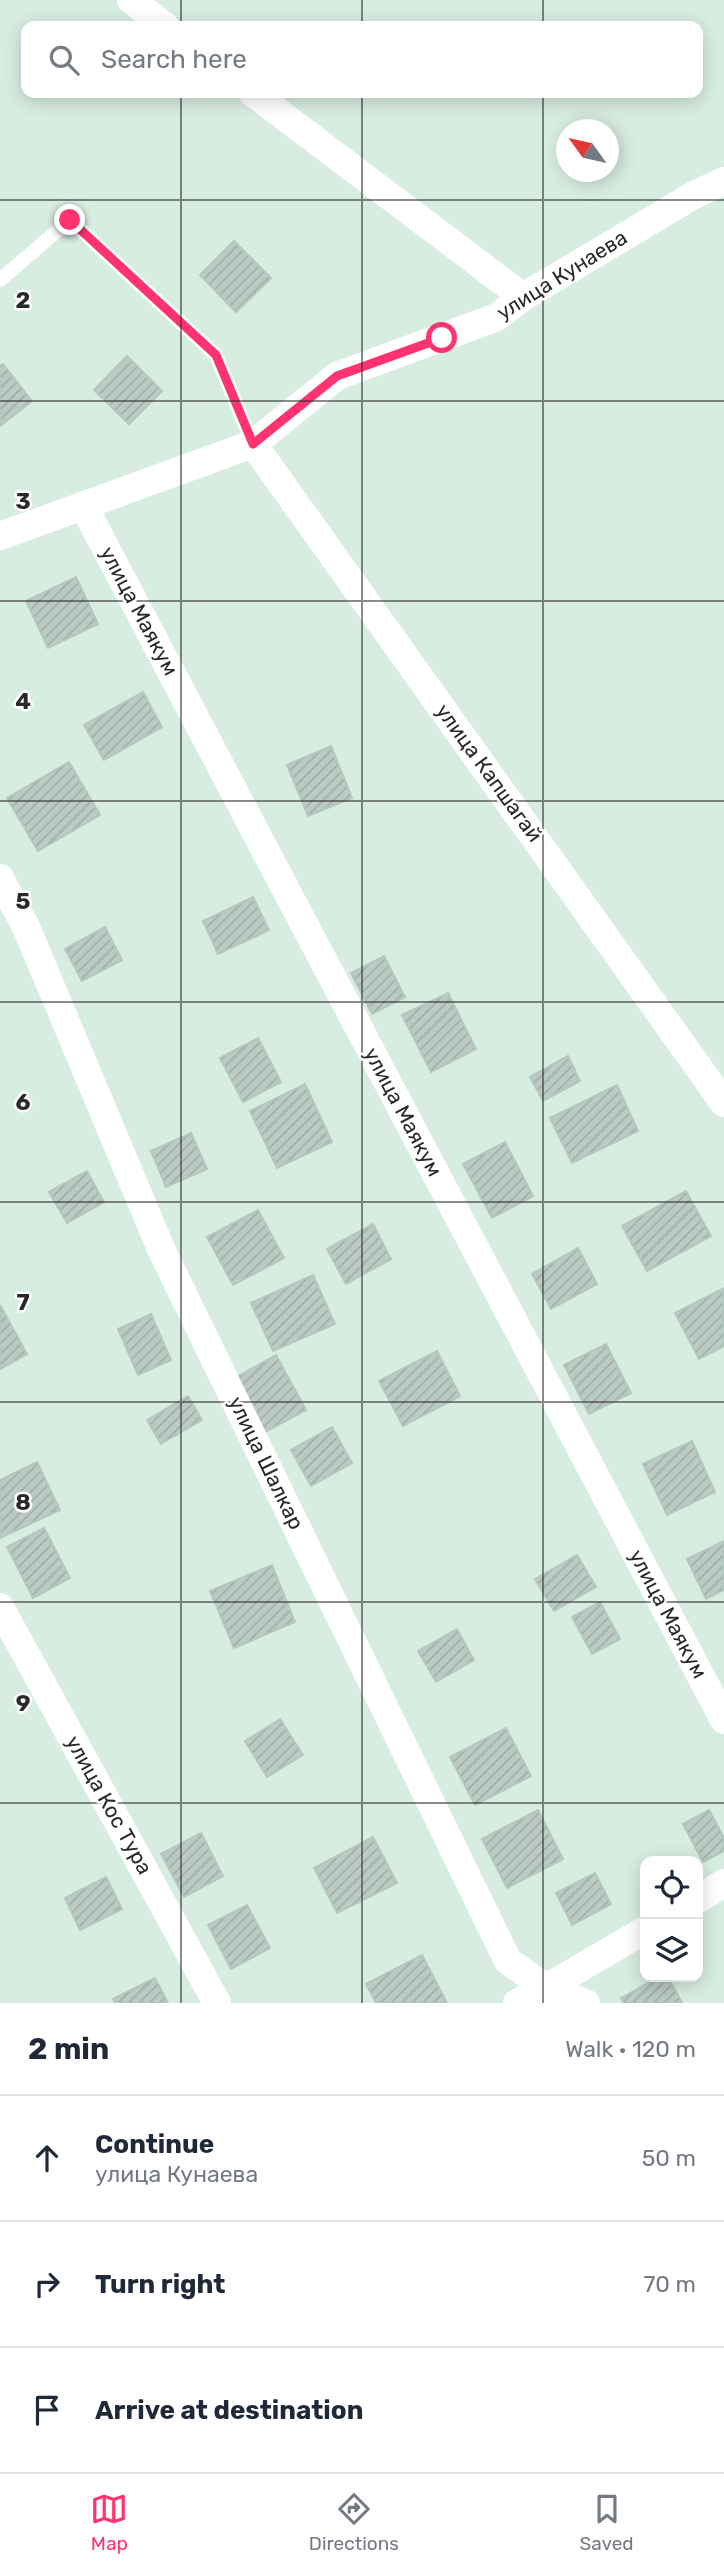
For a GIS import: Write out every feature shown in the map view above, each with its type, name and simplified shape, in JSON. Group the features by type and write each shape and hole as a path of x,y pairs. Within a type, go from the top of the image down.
{"street":[{"path":"131,0 158,21"},
{"path":"260,98 523,298"},
{"name":"улица Кунаева","path":"0,536 253,444 337,376 497,317 523,298 694,195 724,181"},
{"name":"улица Капшагай","path":"253,444 724,1103"},
{"name":"улица Маякум","path":"83,505 724,1720"},
{"name":"улица Шалкар","path":"0,878 26,928 162,1251 508,1961 546,1989 586,2003"},
{"name":"улица Кос Тура","path":"0,1607 217,2003"},
{"path":"703,1896 724,1883"},
{"path":"517,2003 546,1989 640,1933"}],"lane":[{"path":"0,279 70,220 216,355 253,444"}],"building":[{"path":"234,241 271,278 236,312 200,275"},
{"path":"127,356 162,391 129,424 94,390"},
{"path":"3,364 32,401 0,426 0,366"},
{"path":"76,577 98,624 48,648 26,601"},
{"path":"143,692 162,727 104,760 84,725"},
{"path":"331,746 352,798 308,816 287,765"},
{"path":"69,762 100,815 38,851 7,798"},
{"path":"253,897 269,930 218,954 203,921"},
{"path":"105,927 122,960 82,981 65,949"},
{"path":"384,956 405,997 372,1014 351,973"},
{"path":"448,993 476,1049 431,1072 402,1015"},
{"path":"258,1038 281,1082 243,1102 220,1058"},
{"path":"568,1056 580,1081 543,1101 530,1077"},
{"path":"305,1084 332,1142 277,1168 250,1111"},
{"path":"617,1085 638,1131 572,1163 550,1118"},
{"path":"191,1133 207,1169 166,1187 151,1151"},
{"path":"505,1142 533,1196 492,1218 463,1164"},
{"path":"87,1171 104,1202 67,1223 49,1192"},
{"path":"686,1191 711,1236 647,1271 622,1226"},
{"path":"258,1210 284,1258 233,1285 207,1237"},
{"path":"373,1224 391,1259 346,1284 327,1249"},
{"path":"578,1248 597,1284 551,1309 532,1274"},
{"path":"313,1275 335,1324 273,1351 251,1303"},
{"path":"724,1288 724,1346 699,1359 675,1313"},
{"path":"0,1305 27,1354 0,1369"},
{"path":"151,1314 171,1360 138,1375 118,1329"},
{"path":"606,1344 631,1393 589,1414 564,1365"},
{"path":"437,1351 460,1396 403,1426 379,1381"},
{"path":"276,1355 306,1410 265,1432 235,1378"},
{"path":"188,1396 202,1420 161,1444 147,1420"},
{"path":"332,1427 352,1463 311,1486 291,1450"},
{"path":"692,1441 715,1492 667,1515 643,1464"},
{"path":"37,1462 60,1510 0,1538 0,1480"},
{"path":"44,1528 70,1578 33,1598 7,1547"},
{"path":"724,1541 724,1590 706,1599 687,1559"},
{"path":"577,1555 596,1587 554,1611 535,1579"},
{"path":"272,1565 295,1622 234,1648 210,1591"},
{"path":"600,1602 620,1639 592,1654 572,1617"},
{"path":"457,1629 474,1660 436,1682 418,1651"},
{"path":"280,1719 303,1755 267,1777 245,1741"},
{"path":"506,1728 531,1776 475,1805 450,1757"},
{"path":"538,1810 563,1859 507,1888 482,1839"},
{"path":"709,1810 724,1838 724,1851 703,1862 703,1856 700,1856 683,1824"},
{"path":"201,1833 223,1876 184,1897 161,1854"},
{"path":"373,1837 397,1883 337,1913 314,1868"},
{"path":"595,1873 611,1904 572,1925 556,1893"},
{"path":"106,1877 122,1909 80,1930 65,1898"},
{"path":"247,1905 270,1948 231,1969 208,1925"},
{"path":"422,1955 447,2003 376,2003 366,1984"},
{"path":"155,1978 168,2003 115,2003 113,1999"},
{"path":"650,1982 671,1982 682,2003 624,2003 621,1998"}],"route":[{"path":"70,220 216,355 253,444 337,376 442,338"}]}
